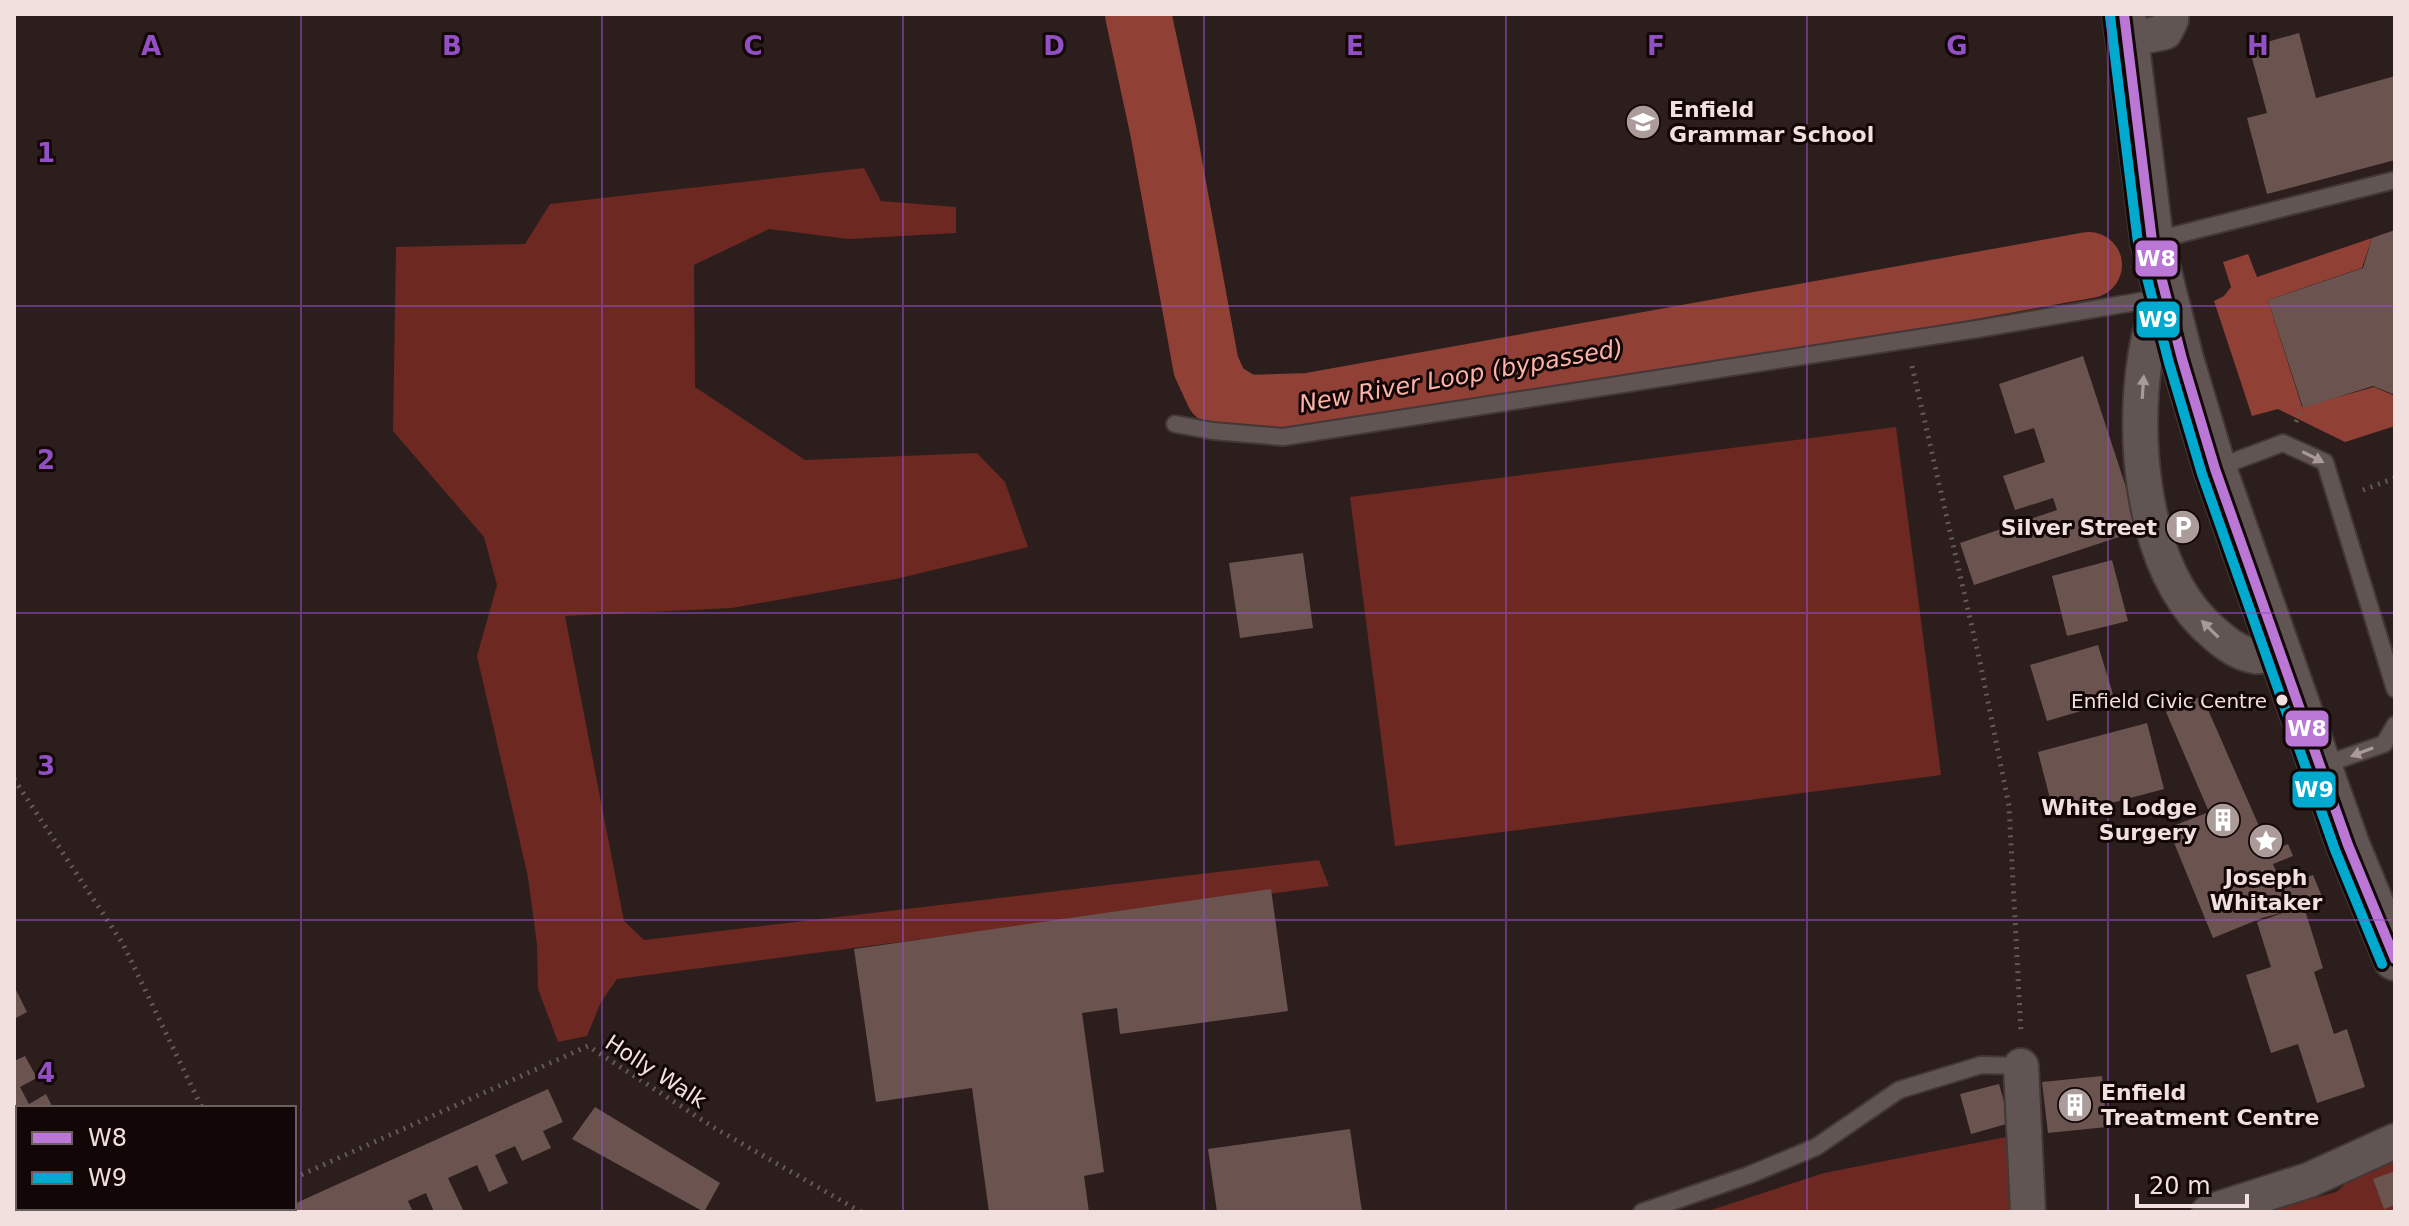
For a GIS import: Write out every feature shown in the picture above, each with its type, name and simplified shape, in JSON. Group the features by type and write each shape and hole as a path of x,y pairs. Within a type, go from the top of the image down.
{"street":[{"path":"2171,14 2165,32 2125,27 2152,241 2165,297 2215,469 2348,845 2395,959"},
{"path":"2165,297 2149,335 2141,425 2144,486 2163,557 2187,606 2223,642 2254,656 2280,653"},
{"path":"2021,1066 2028,1212"},
{"path":"2209,1212 2309,1180 2395,1141"}],"lane":[{"path":"2152,241 2395,180"},
{"path":"1175,424 1213,431 1283,437 2165,297"},
{"path":"2215,469 2283,443 2325,462 2395,689"},
{"path":"2320,766 2384,744 2395,725"},
{"path":"1642,1212 1749,1175 1816,1147 1899,1090 1981,1065 2021,1066"}],"path":[{"path":"1907,338 2009,806 2021,1066"},
{"path":"2296,422 2303,408"},
{"path":"2363,490 2395,478"},
{"path":"14,779 123,944 201,1106"},
{"name":"Holly Walk","path":"296,1177 588,1046 713,1127 861,1212"}],"shaded area":[{"path":"864,168 881,201 956,207 956,233 849,239 769,229 694,265 695,387 805,460 977,453 1005,482 1028,547 896,579 732,608 565,616 624,921 644,940 1319,860 1329,886 617,979 601,1002 587,1036 558,1042 538,989 537,944 528,877 477,656 497,585 484,537 393,431 396,247 525,244 550,204"},
{"path":"2372,238 2362,268 2268,300 2302,407 2374,387 2395,396 2395,426 2345,442 2278,409 2252,416 2214,301 2224,296 2231,287 2223,262 2248,254 2257,277"},
{"path":"1896,427 1941,775 1395,846 1350,497"},
{"path":"2016,1135 2020,1212 1705,1212 1824,1173"},
{"path":"2395,1157 2395,1212 2263,1212 2336,1192 2359,1172"}],"building":[{"path":"2299,33 2316,98 2395,76 2395,160 2267,194 2247,118 2267,113 2249,47"},
{"path":"2395,230 2395,395 2373,386 2303,408 2268,300 2363,268 2372,238"},
{"path":"2083,356 2140,530 1974,585 1960,543 2057,510 2053,498 2015,510 2003,476 2045,462 2034,428 2015,434 1999,384"},
{"path":"1303,553 1313,628 1240,638 1229,563"},
{"path":"2112,560 2128,621 2067,636 2052,576"},
{"path":"2098,645 2115,701 2047,721 2030,665"},
{"path":"2202,696 2270,851 2288,844 2293,856 2273,864 2282,886 2313,875 2323,899 2304,907 2323,968 2314,972 2334,1034 2347,1029 2365,1087 2317,1103 2298,1044 2271,1053 2246,975 2271,967 2257,922 2288,911 2262,918 2213,938 2168,828 2209,812 2166,712"},
{"path":"2147,723 2164,789 2055,818 2038,752"},
{"path":"1271,889 1288,1011 1120,1034 1117,1008 1082,1013 1104,1172 1084,1176 1089,1212 989,1212 972,1088 876,1102 854,949"},
{"path":"14,986 27,1012 14,1019"},
{"path":"25,1056 37,1078 20,1087 29,1104 46,1094 52,1106 16,1106 16,1182 14,1179 14,1061"},
{"name":"Enfield Treatment Centre","path":"2102,1076 2107,1127 2048,1133 2042,1082"},
{"path":"1999,1084 2010,1123 1971,1134 1960,1094"},
{"path":"548,1089 563,1122 543,1131 551,1148 522,1161 515,1146 495,1155 508,1183 489,1192 477,1165 448,1178 464,1212 434,1212 426,1193 408,1201 413,1212 276,1212 296,1210 296,1203"},
{"path":"595,1107 720,1183 704,1212 572,1139"},
{"path":"1350,1129 1362,1212 1217,1212 1208,1149"},
{"path":"2395,1171 2395,1205 2384,1209 2373,1179"},
{"path":"31,1210 81,1212 32,1212"}],"waterway":[{"name":"New River Loop (bypassed)","path":"1138,14 1163,130 1206,366 1218,392 1245,408 1309,406 2089,265"}],"transit line":[{"name":"W8","path":"2124,14 2152,241 2182,359 2215,469 2348,845 2395,959"},
{"name":"W9","path":"2110,16 2138,243 2169,363 2202,474 2335,850 2382,964"}],"place":[{"name":"Enfield Grammar School","path":"1643,122"},
{"name":"Silver Street","path":"2183,527"},
{"name":"Enfield Civic Centre","path":"2282,700"},
{"name":"White Lodge Surgery","path":"2223,820"},
{"name":"Joseph Whitaker","path":"2266,841"},
{"name":"Enfield Treatment Centre","path":"2075,1105"}]}
